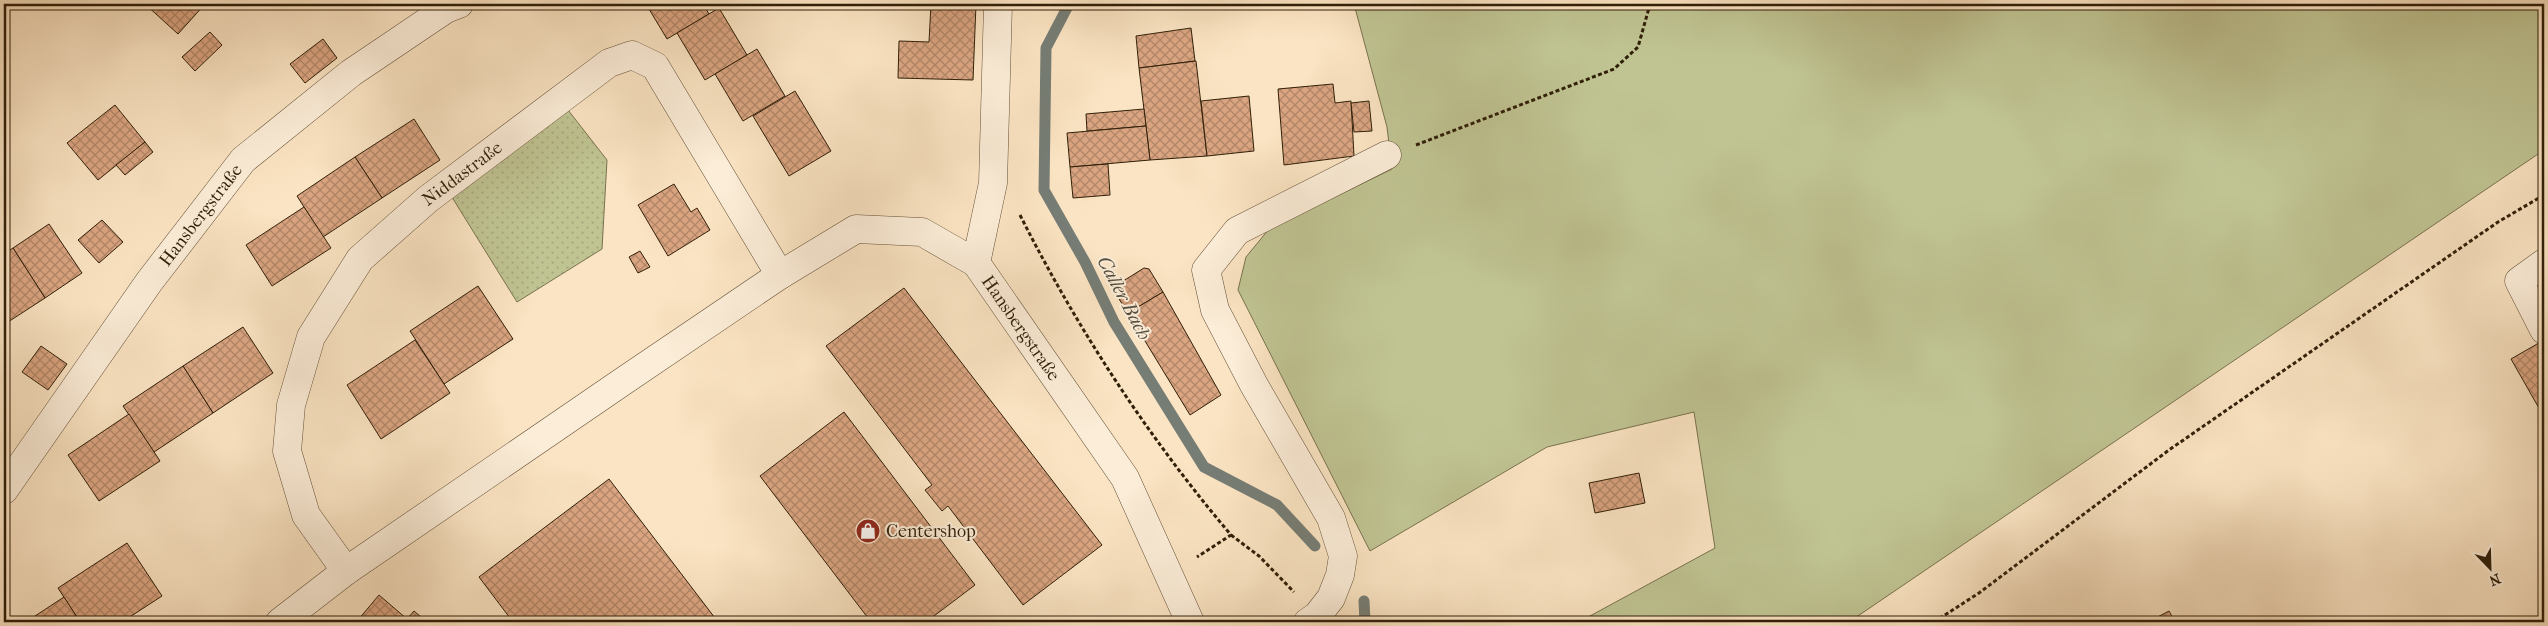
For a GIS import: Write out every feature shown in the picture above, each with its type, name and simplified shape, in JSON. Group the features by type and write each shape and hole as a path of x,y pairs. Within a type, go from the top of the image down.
{"street":[{"name":"Hansbergstraße","path":"4,490 149,282 243,160 351,73 446,10 459,4"},
{"name":"Hansbergstraße","path":"998,4 993,183 976,263 1125,478 1190,622"},
{"name":"Niddastraße","path":"346,571 306,515 287,451 291,405 311,337 360,259 428,199 609,63 632,55 655,66 780,275"},
{"path":"1312,619 1331,598 1340,575 1343,556 1332,518 1254,385 1215,310 1206,270 1237,231 1387,156"},
{"path":"280,622 346,571 780,275 856,229 922,232 976,263"},
{"path":"2544,262 2519,282 2544,330"}],"path":[{"path":"1387,156 1614,69 1638,47 1649,8 1647,4"},
{"path":"993,183 1012,200 1043,260 1132,408 1191,487 1232,535 1259,556 1312,619"},
{"path":"1934,622 1978,593 2177,444 2498,222 2544,195"},
{"path":"1169,574 1232,535"}],"green space":[{"path":"1354,4 2540,4 2544,15 2544,150 1849,622 1579,622 1715,548 1694,412 1547,447 1370,551 1238,290 1246,257 1269,229 1392,169 1387,127"},
{"path":"568,110 607,160 602,249 517,302 450,194"}],"building":[{"path":"145,4 205,4 178,34"},
{"path":"646,4 703,4 709,14 667,39"},
{"path":"931,4 976,4 973,80 898,78 899,41 929,42"},
{"path":"719,8 747,55 705,80 677,33"},
{"path":"1191,28 1195,61 1139,68 1136,36"},
{"path":"210,32 222,45 195,71 182,57"},
{"path":"323,39 337,58 305,83 290,64"},
{"path":"757,49 785,96 743,121 715,74"},
{"path":"1196,61 1207,156 1150,160 1139,68"},
{"path":"1333,84 1335,103 1351,101 1354,156 1284,165 1278,89"},
{"path":"795,91 831,151 789,176 753,116"},
{"path":"1249,96 1254,151 1207,156 1201,101"},
{"path":"1369,101 1372,131 1354,132 1351,103"},
{"path":"115,105 145,142 98,180 67,143"},
{"path":"1144,109 1146,126 1087,131 1086,114"},
{"path":"414,119 440,160 382,198 355,157"},
{"path":"1146,126 1150,160 1070,167 1067,133"},
{"path":"145,142 153,152 125,175 116,165"},
{"path":"355,157 382,198 323,237 297,196"},
{"path":"1108,164 1110,195 1073,198 1070,167"},
{"path":"674,184 691,212 697,208 710,230 668,256 638,205"},
{"path":"304,207 331,248 272,286 246,245"},
{"path":"102,220 123,242 99,263 78,240"},
{"path":"49,224 82,273 45,298 13,248"},
{"path":"13,248 45,298 8,322 4,315 4,254"},
{"path":"640,251 650,267 638,273 629,257"},
{"path":"1144,268 1149,269 1163,292 1128,313 1112,288"},
{"path":"478,286 513,339 444,384 410,331"},
{"path":"904,288 1102,545 1023,605 948,506 942,511 925,490 932,485 826,346"},
{"path":"1163,292 1221,395 1190,415 1128,313"},
{"path":"243,327 273,373 213,413 183,366"},
{"path":"415,340 450,393 381,439 347,385"},
{"path":"2544,340 2544,417 2511,359"},
{"path":"41,346 67,364 48,390 22,372"},
{"path":"183,366 213,413 154,452 123,406"},
{"name":"Centershop","path":"844,412 975,585 926,622 871,622 760,476"},
{"path":"129,414 160,461 99,501 68,455"},
{"path":"1639,473 1645,503 1595,513 1589,483"},
{"path":"609,479 718,622 513,622 479,577"},
{"path":"127,543 162,596 122,622 80,622 58,588"},
{"path":"379,595 407,619 414,611 427,622 361,622 358,620"},
{"path":"64,597 80,622 26,622"},
{"path":"2169,611 2175,622 2148,622"}],"waterway":[{"name":"Caller Bach","path":"1069,4 1046,48 1044,190 1085,262 1114,322 1204,467 1277,505 1315,546"},
{"name":"Caller Bach","path":"1364,601 1365,622"}],"place":[{"name":"Centershop","path":"868,531"}]}
